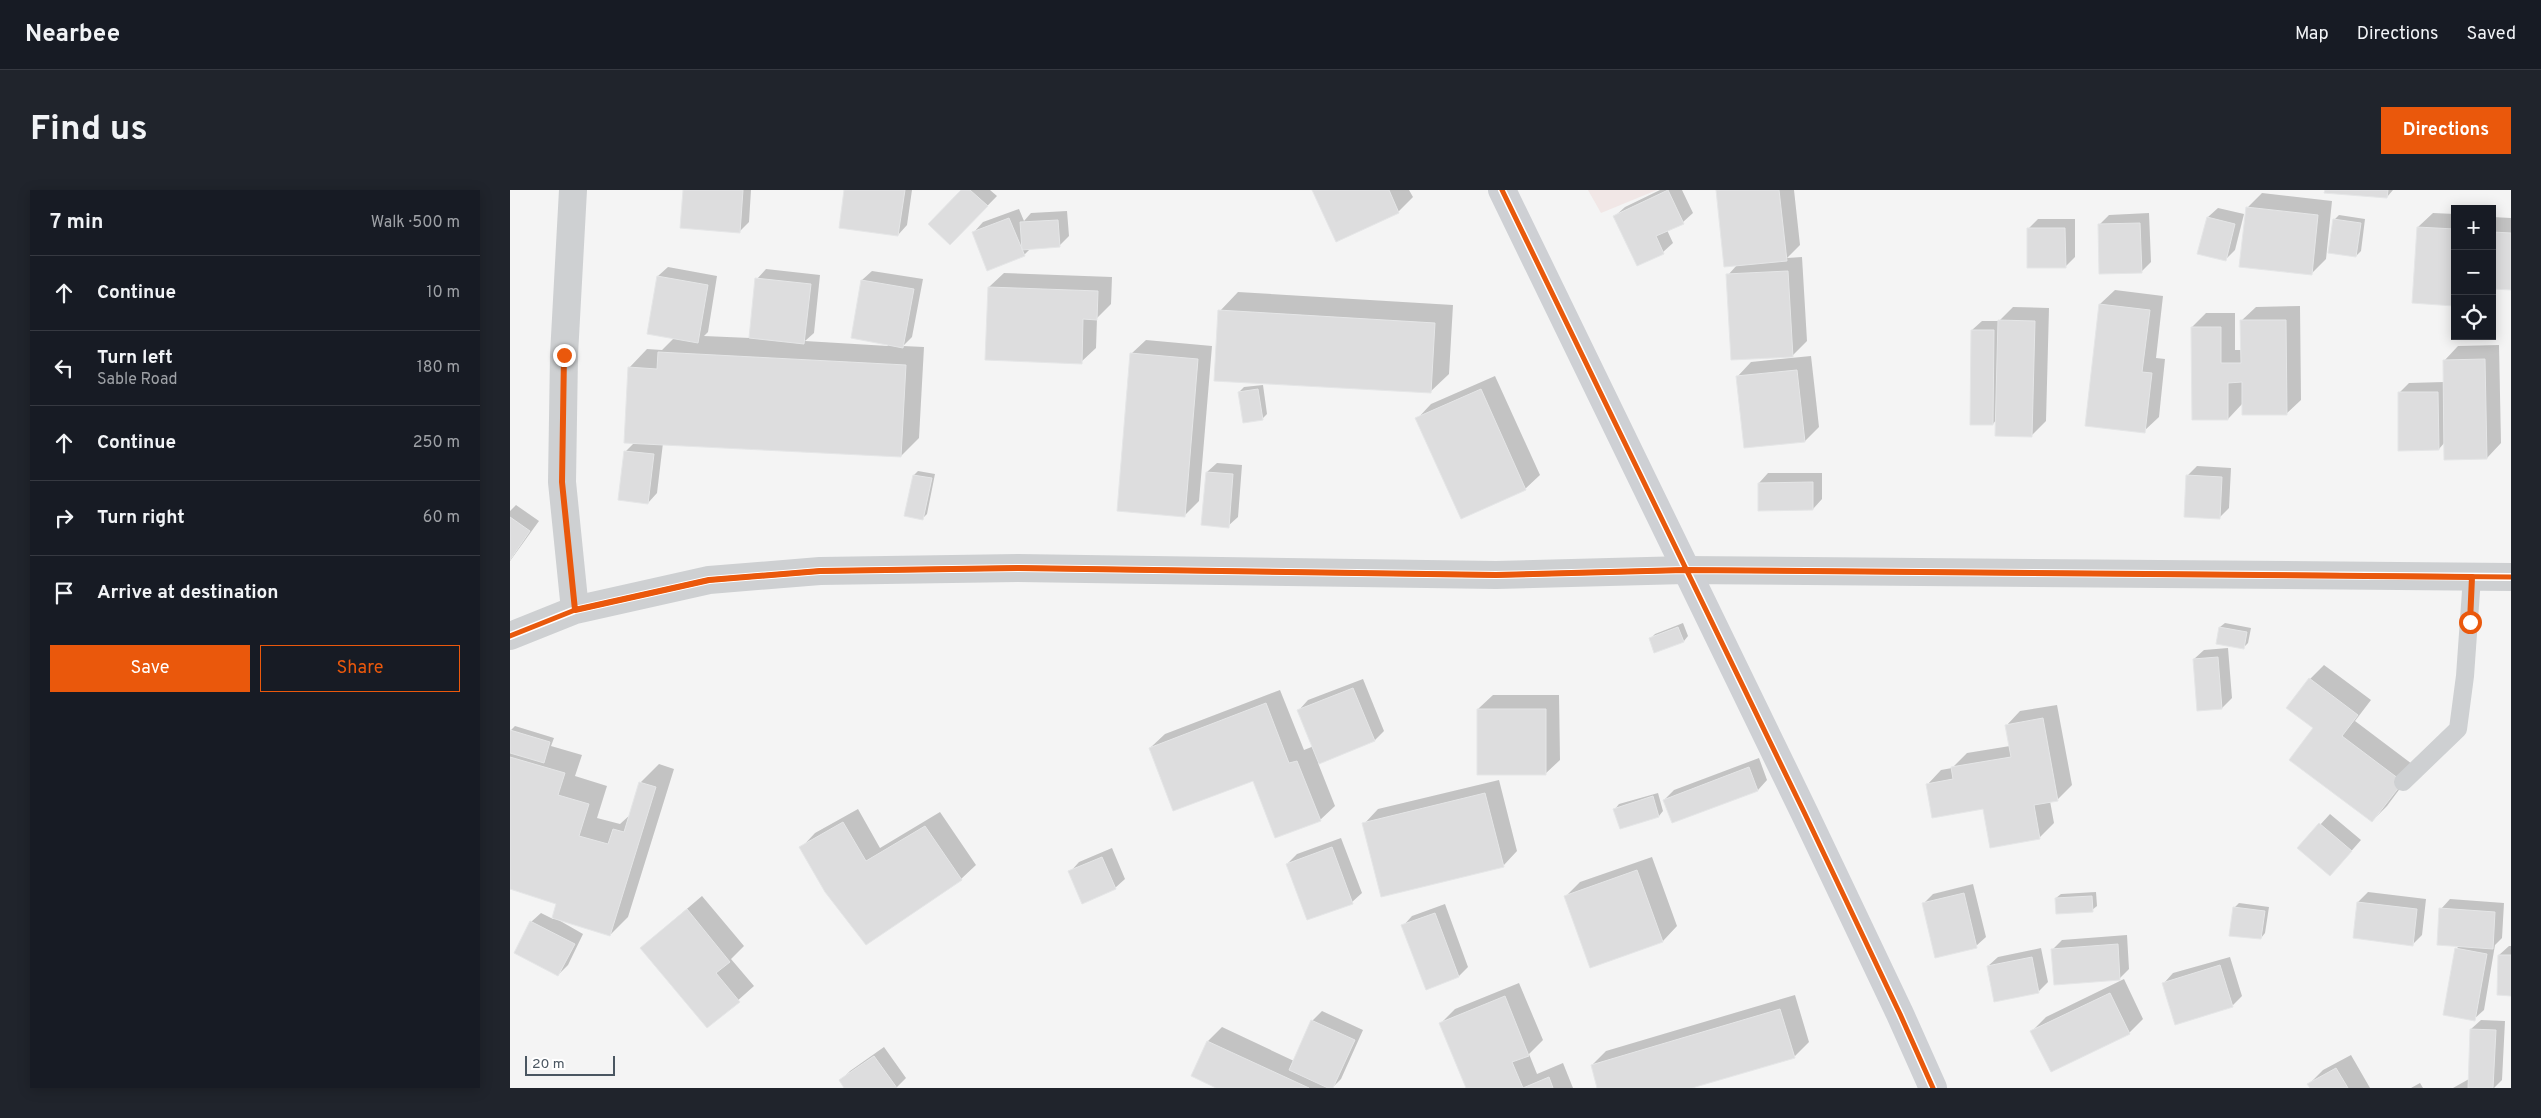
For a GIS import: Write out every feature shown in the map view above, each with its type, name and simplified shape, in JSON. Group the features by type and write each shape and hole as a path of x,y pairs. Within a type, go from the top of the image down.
{"street":[{"path":"573,190 564,355 562,482 575,610"},
{"path":"1502,190 1813,830 1933,1088"},
{"path":"510,614 522,632 575,610 709,580 820,571 1018,568 1496,575 1685,570 2511,577"}],"lane":[{"path":"2403,782 2458,729 2465,676 2472,577"}],"shaded area":[{"path":"1588,190 1657,190 1601,213"}],"building":[{"path":"683,190 743,190 740,233 680,228"},
{"path":"844,190 905,190 898,236 839,228"},
{"path":"961,190 970,190 988,206 950,245 928,224"},
{"path":"1312,190 1389,190 1399,213 1336,242"},
{"path":"1668,190 1684,224 1656,236 1664,254 1637,266 1613,216"},
{"path":"1716,190 1779,190 1787,261 1724,267"},
{"path":"2325,190 2388,190 2387,198 2324,193"},
{"path":"2246,207 2318,215 2312,275 2239,267"},
{"path":"2207,217 2235,224 2226,261 2197,254"},
{"path":"1009,218 1025,256 987,271 972,232"},
{"path":"2333,219 2361,223 2356,257 2328,253"},
{"path":"1058,220 1060,247 1022,250 1020,222"},
{"path":"2140,223 2142,273 2099,274 2098,224"},
{"path":"2417,227 2451,229 2451,306 2412,303"},
{"path":"2027,228 2065,228 2066,268 2027,268"},
{"path":"2496,232 2511,233 2511,290 2496,289"},
{"path":"1788,271 1793,357 1731,360 1726,274"},
{"path":"657,276 708,285 698,343 647,334"},
{"path":"755,278 811,284 804,344 749,338"},
{"path":"861,280 914,289 903,348 851,338"},
{"path":"988,287 1098,291 1097,320 1083,319 1082,364 985,360"},
{"path":"2099,304 2150,310 2142,372 2152,373 2145,433 2085,426"},
{"path":"1218,310 1435,323 1431,393 1214,381"},
{"path":"1998,320 2035,321 2032,437 1995,436"},
{"path":"2240,320 2286,320 2287,415 2242,415 2242,382 2228,383 2228,420 2192,420 2191,327 2221,327 2221,363 2241,363"},
{"path":"1971,330 1994,330 1993,425 1970,425"},
{"path":"658,352 906,365 901,457 624,443 628,367 657,369"},
{"path":"1130,353 1198,359 1185,517 1117,511"},
{"path":"2485,359 2487,459 2444,460 2443,360"},
{"path":"1797,370 1805,442 1744,448 1736,376"},
{"path":"1258,389 1263,420 1243,423 1238,392"},
{"path":"1481,389 1526,490 1461,519 1415,418"},
{"path":"2398,392 2438,392 2439,450 2398,451"},
{"path":"624,451 654,454 648,504 618,500"},
{"path":"1206,472 1233,474 1229,528 1201,525"},
{"path":"913,475 932,478 923,520 904,516"},
{"path":"2186,475 2222,477 2220,519 2184,517"},
{"path":"1813,482 1813,510 1758,511 1758,483"},
{"path":"510,517 530,531 510,560"},
{"path":"1678,627 1684,642 1654,653 1649,638"},
{"path":"2219,627 2247,632 2244,649 2216,644"},
{"path":"2218,657 2222,709 2197,711 2193,659"},
{"path":"2309,678 2358,715 2342,736 2403,782 2372,822 2289,760 2313,728 2286,708"},
{"path":"1353,688 1375,741 1319,764 1297,710"},
{"path":"1266,703 1289,763 1297,761 1321,821 1275,838 1253,781 1173,811 1149,748"},
{"path":"1477,709 1546,709 1546,775 1477,775"},
{"path":"2043,718 2058,801 2034,805 2040,839 1990,848 1983,809 1932,818 1926,784 1953,779 1951,767 2011,757 2005,725"},
{"path":"510,730 550,742 544,763 510,753"},
{"path":"510,757 565,773 558,795 589,804 579,836 608,844 613,829 624,832 639,782 656,787 610,936 552,918 556,904 510,889"},
{"path":"1749,767 1758,791 1672,823 1663,800"},
{"path":"1485,793 1504,867 1381,897 1362,823"},
{"path":"1653,796 1659,817 1620,829 1613,809"},
{"path":"843,822 866,861 925,826 962,880 866,945 825,892 799,847"},
{"path":"2319,823 2352,851 2330,876 2297,848"},
{"path":"1332,847 1353,904 1307,920 1286,864"},
{"path":"1102,857 1116,889 1082,904 1068,871"},
{"path":"1637,870 1663,942 1590,968 1564,896"},
{"path":"1964,893 1977,948 1935,958 1922,903"},
{"path":"2092,896 2093,912 2056,914 2055,898"},
{"path":"2357,902 2417,909 2413,946 2353,938"},
{"path":"2233,907 2265,911 2261,939 2229,936"},
{"path":"2439,908 2495,912 2493,949 2437,945"},
{"path":"687,909 730,962 716,973 740,1002 707,1028 640,948"},
{"path":"1435,913 1459,977 1426,990 1401,925"},
{"path":"530,921 575,944 558,976 514,953"},
{"path":"2118,944 2120,980 2054,985 2051,949"},
{"path":"2455,948 2487,954 2475,1021 2443,1015"},
{"path":"2498,955 2511,955 2511,996 2497,995"},
{"path":"2032,957 2039,993 1994,1002 1987,966"},
{"path":"2220,965 2233,1007 2175,1025 2162,983"},
{"path":"2110,993 2130,1034 2051,1072 2030,1031"},
{"path":"1505,996 1529,1056 1512,1062 1523,1088 1466,1088 1439,1023"},
{"path":"1780,1009 1795,1058 1692,1088 1597,1088 1591,1065"},
{"path":"1311,1020 1355,1040 1333,1088 1328,1088 1289,1070"},
{"path":"2470,1029 2496,1030 2493,1088 2468,1088"},
{"path":"1207,1041 1309,1088 1216,1088 1191,1076"},
{"path":"874,1056 897,1088 844,1088 839,1080"},
{"path":"2336,1068 2348,1088 2310,1088 2307,1084"},
{"path":"1549,1077 1553,1088 1523,1088"}],"cycle path":[{"path":"1502,190 1804,812 1933,1088"},
{"path":"510,636 575,610 709,580 820,571 1018,568 1496,575 1685,570 2511,577"}],"route":[{"path":"564,355 562,482 575,610 709,580 820,571 1018,568 1496,575 1685,570 2472,577 2470,622"}]}
